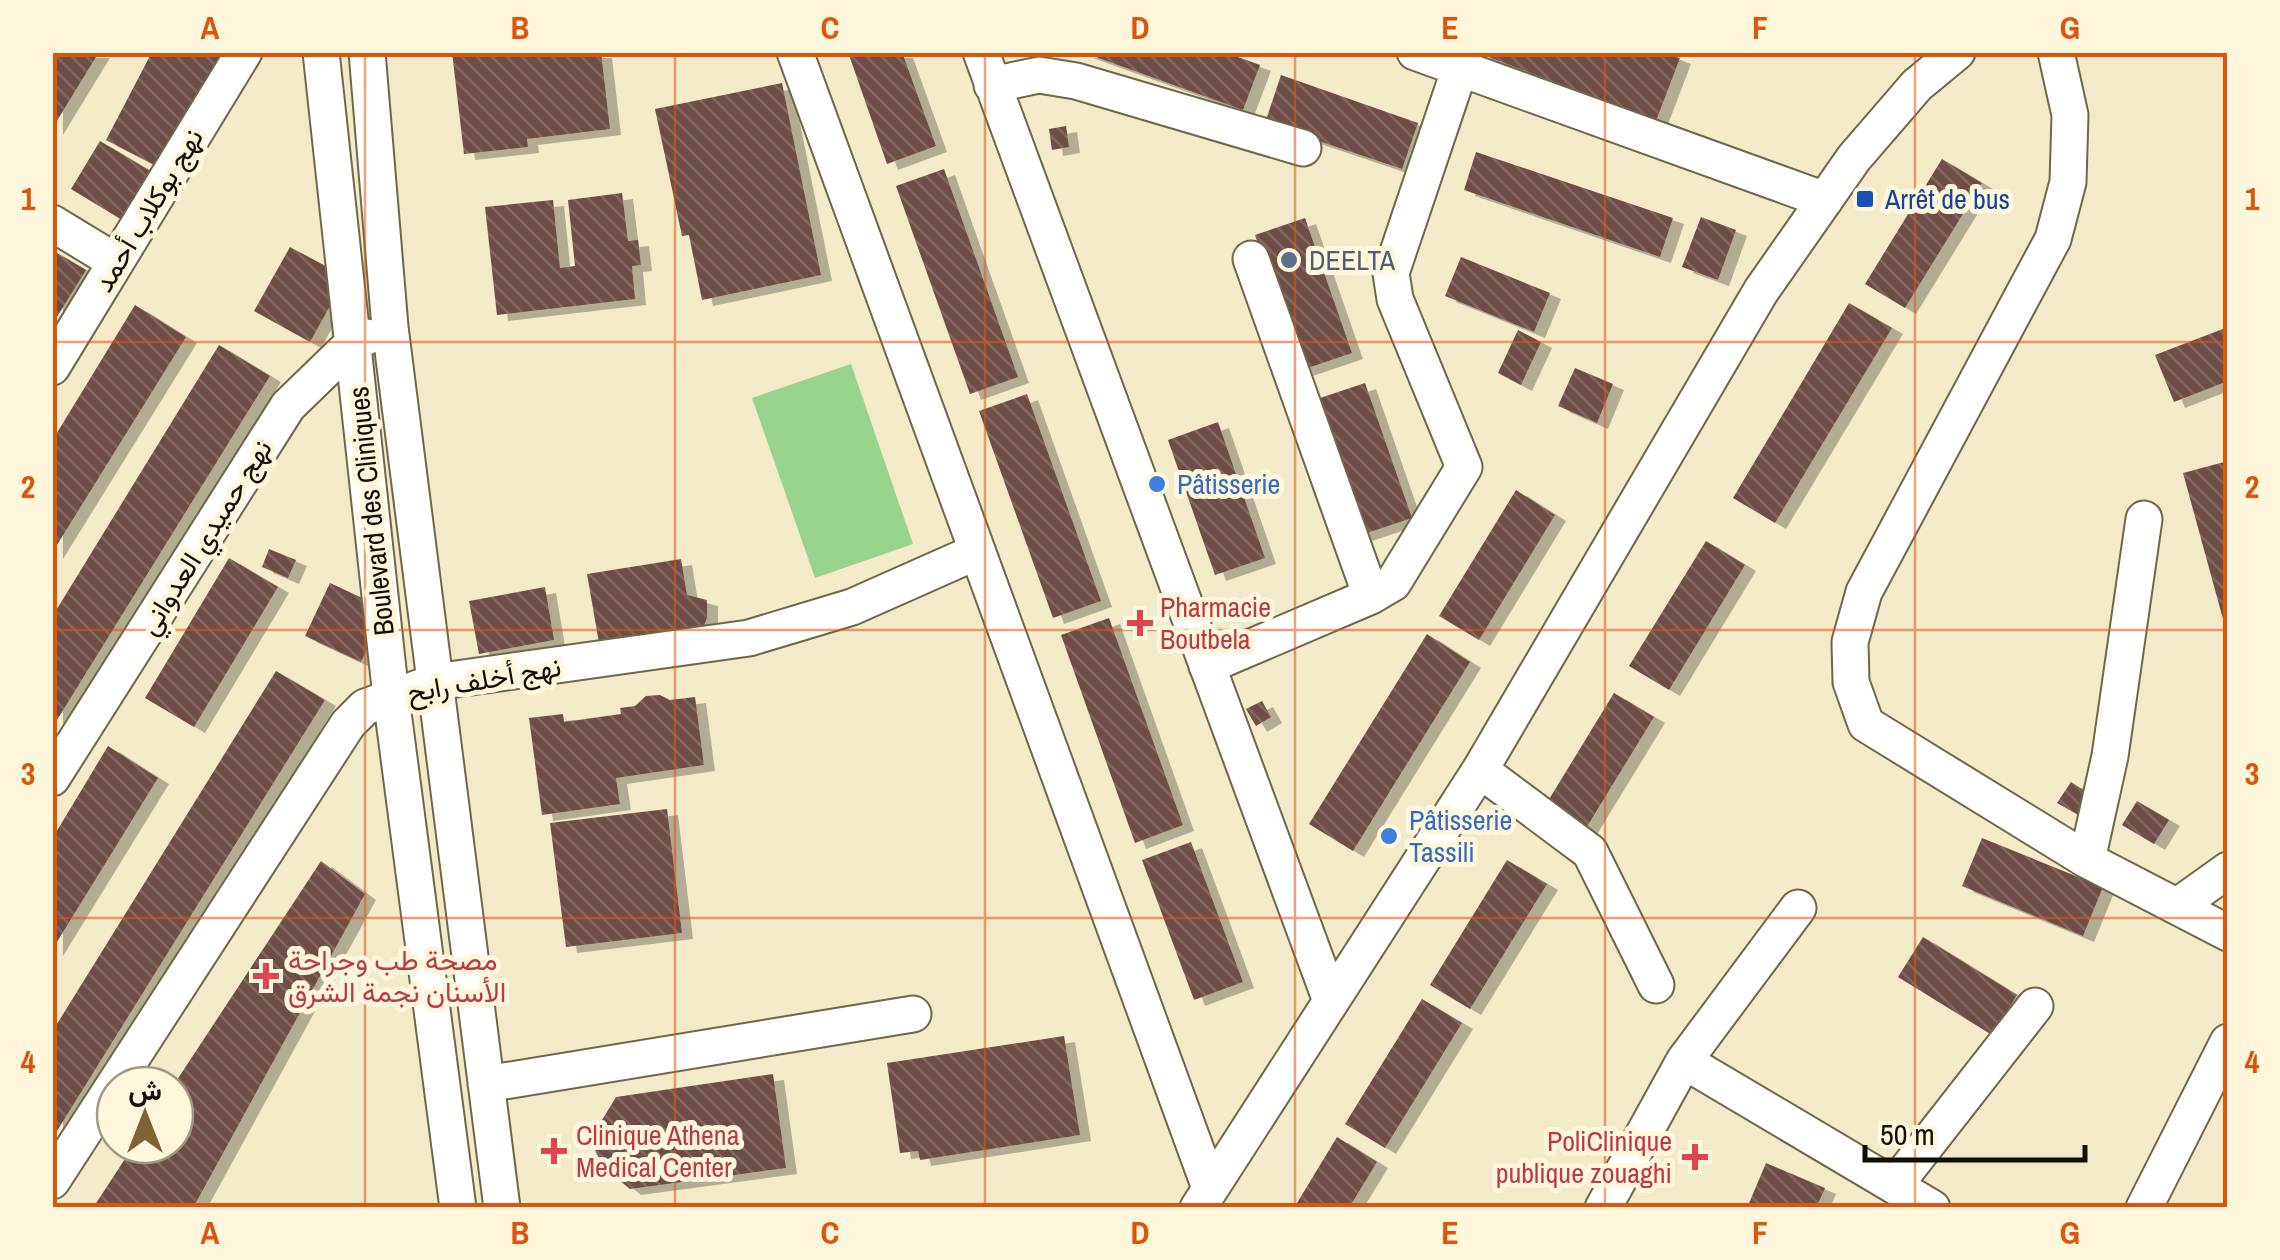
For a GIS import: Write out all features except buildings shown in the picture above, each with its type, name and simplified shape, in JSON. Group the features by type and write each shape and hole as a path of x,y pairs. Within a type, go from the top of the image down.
{"street":[{"name":"نهج بوكلاب أحمد","path":"52,367 244,52"},
{"name":"Boulevard des Cliniques","path":"321,52 391,697 458,1208"},
{"name":"Boulevard des Cliniques","path":"366,52 390,327 502,1208"},
{"path":"795,52 1204,1198"},
{"path":"1415,52 1825,200"},
{"path":"1204,1198 1480,770 1761,291 1854,158 1917,85 1957,52"},
{"path":"2056,52 2070,115 2068,182 2053,239 1864,592 1850,642 1850,682 1866,724 2086,860 2228,933"},
{"path":"1303,148 1076,81 986,68 1331,1000"},
{"path":"1207,666 1371,596 1393,582 1464,468 1395,299 1391,273 1460,68"},
{"path":"52,223 116,262"},
{"path":"1250,259 1371,596"},
{"name":"نهج حميدي العدواني","path":"52,778 288,406 353,342 390,327"},
{"path":"2086,860 2110,756 2144,519"},
{"name":"نهج أخلف رابح","path":"52,1181 348,724 365,708 435,682 749,638 852,608 976,552"},
{"path":"1480,770 1590,852 1656,985"},
{"path":"2179,905 2228,870"},
{"path":"1603,1208 1684,1061 1798,908"},
{"path":"1895,1186 2035,1006"},
{"path":"486,1084 914,1014"},
{"path":"2144,1208 2228,1042"},
{"path":"1684,1061 1932,1208"}],"green space":[{"path":"851,364 913,544 815,578 752,398"}],"place":[{"name":"Arrêt de bus","path":"1865,199"},
{"name":"DEELTA","path":"1289,260"},
{"name":"Pâtisserie","path":"1157,484"},
{"name":"Pharmacie Boutbela","path":"1140,623"},
{"name":"Pâtisserie Tassili","path":"1389,836"},
{"name":"مصحة طب وجراحة الأسنان نجمة الشرق","path":"266,976"},
{"name":"Clinique Athena Medical Center","path":"554,1151"},
{"name":"PoliClinique publique zouaghi","path":"1695,1157"}]}
